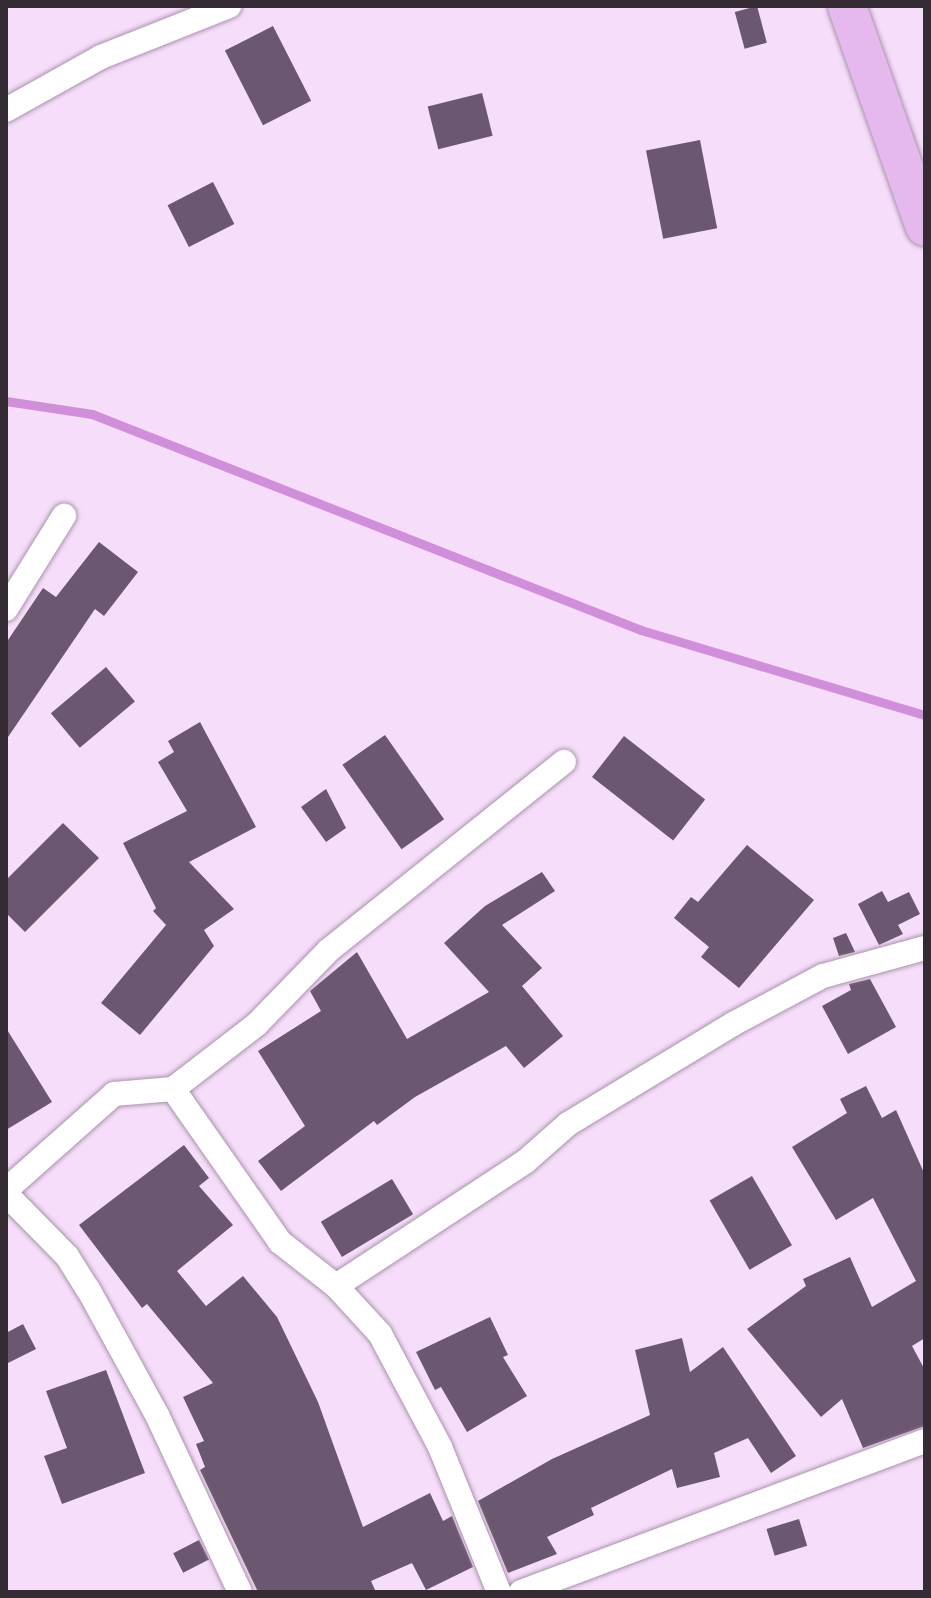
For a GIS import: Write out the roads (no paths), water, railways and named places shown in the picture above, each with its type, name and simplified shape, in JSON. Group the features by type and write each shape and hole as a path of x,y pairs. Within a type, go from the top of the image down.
{"main road":[{"path":"847,6 925,227"}],"street":[{"path":"6,110 101,57 227,6"},
{"path":"6,609 64,516"},
{"path":"240,1592 157,1415 88,1289 67,1256 6,1192 114,1094 173,1089 257,1024 329,950 564,762"},
{"path":"336,1286 526,1161 568,1124 733,1024 823,976 925,948"},
{"path":"173,1089 280,1242 336,1286 380,1334 410,1388 499,1592"},
{"path":"521,1592 925,1441"}],"waterway":[{"path":"6,401 92,414 641,630 925,715"}]}
